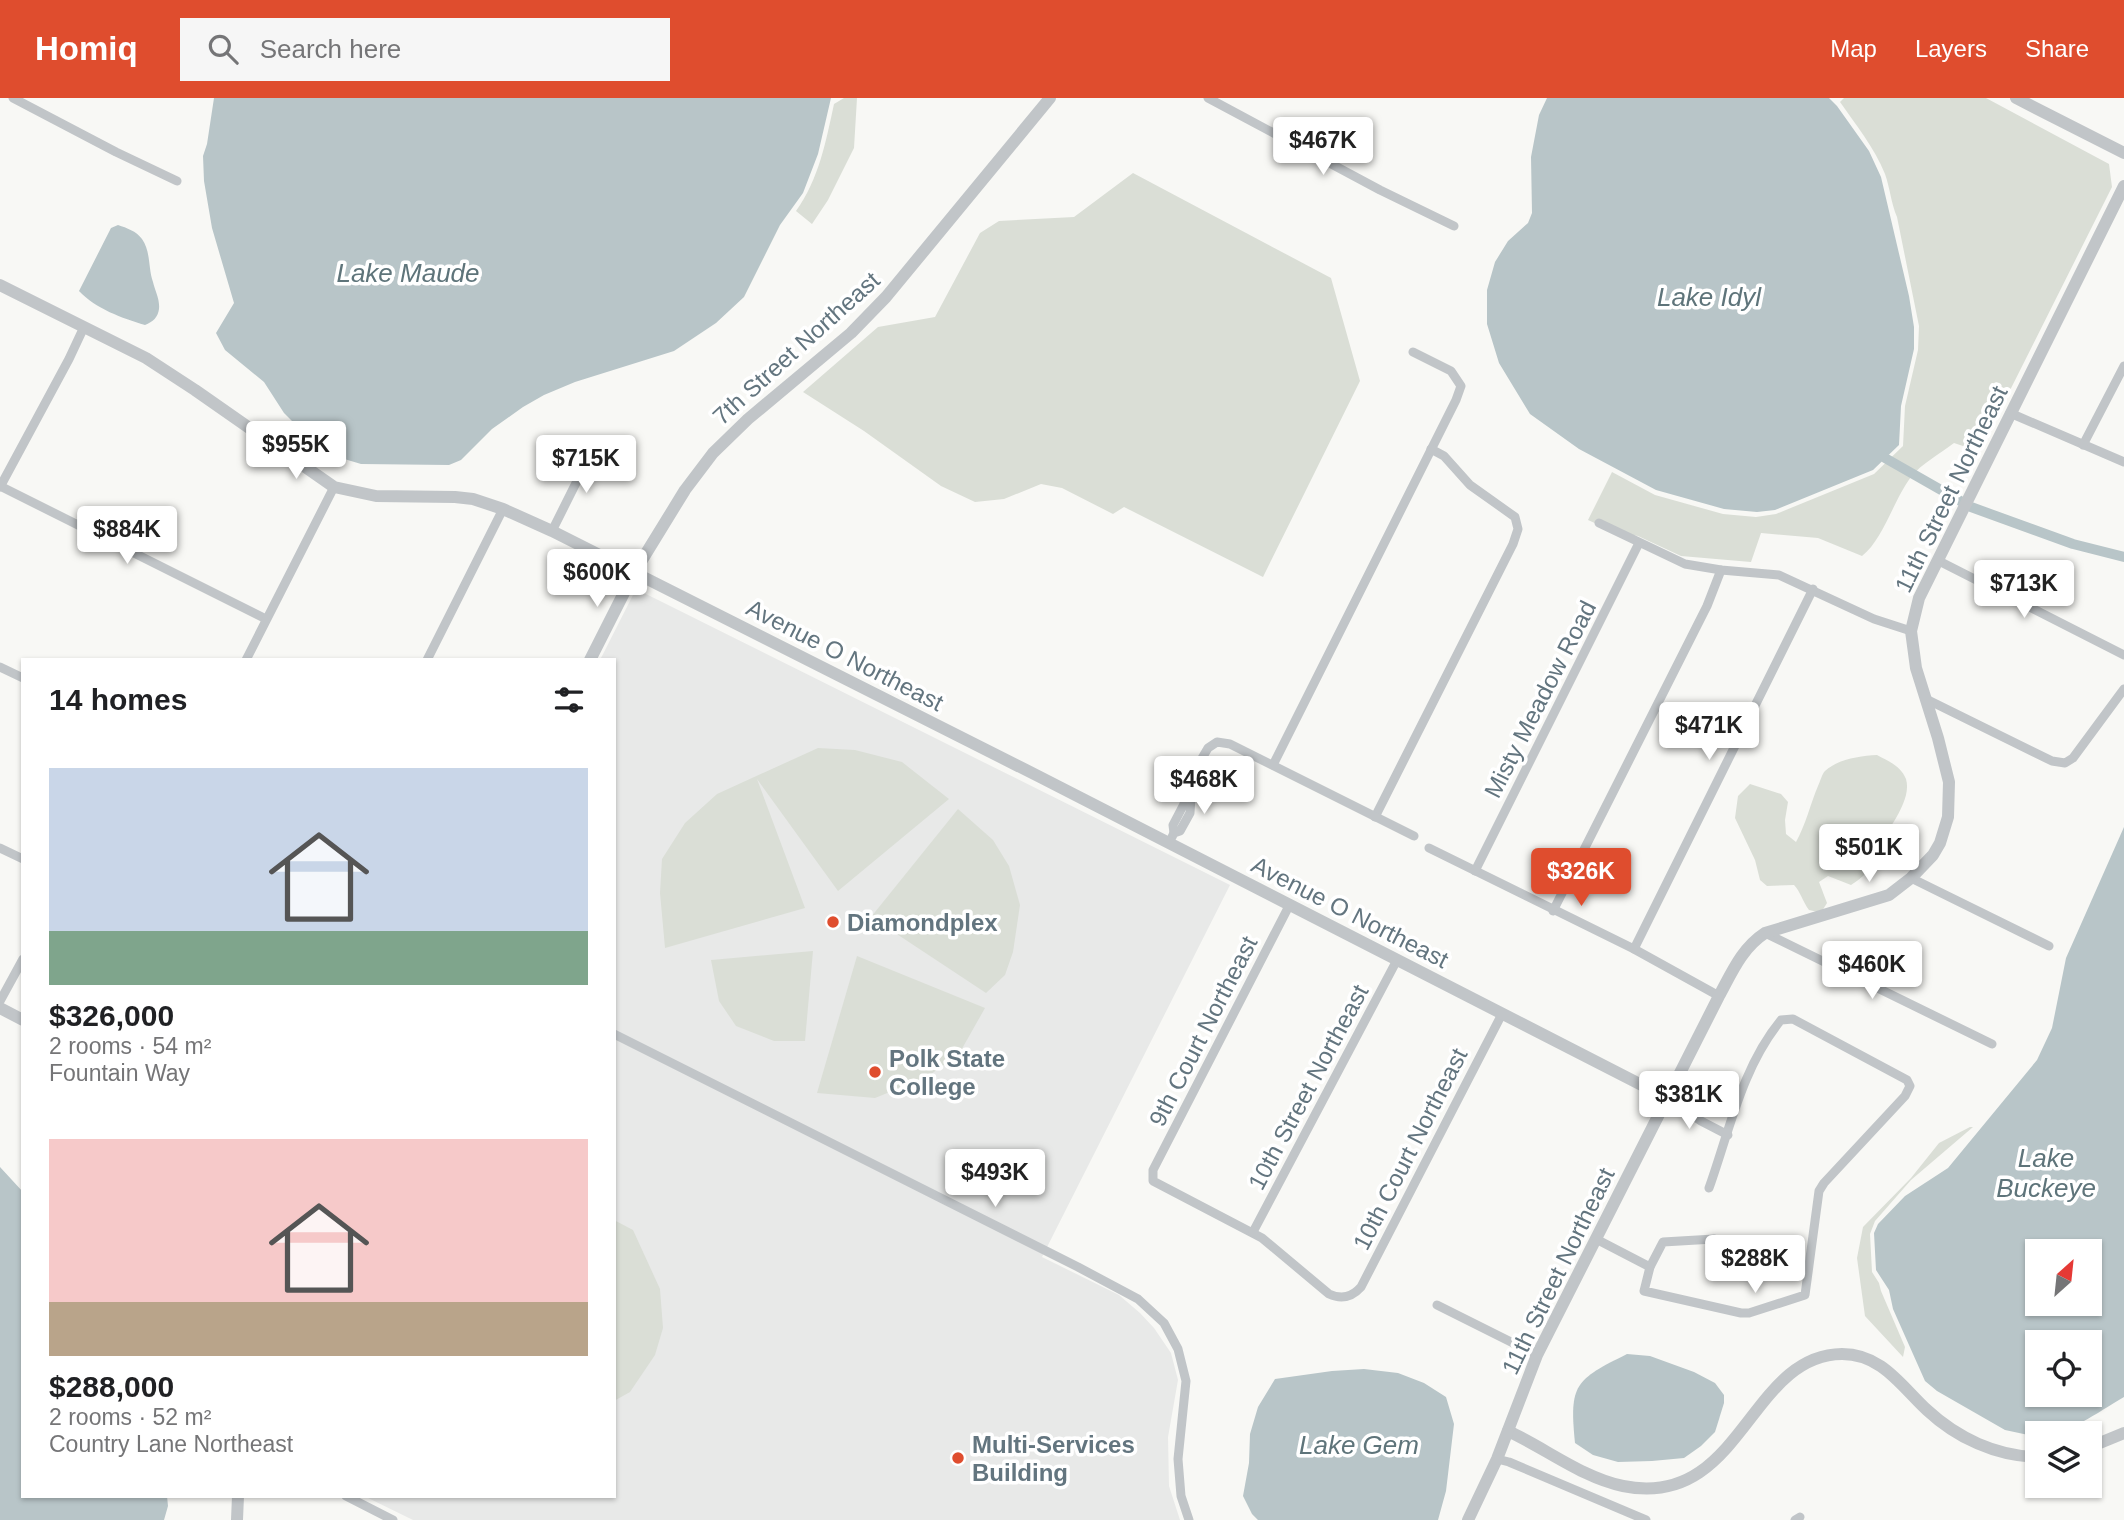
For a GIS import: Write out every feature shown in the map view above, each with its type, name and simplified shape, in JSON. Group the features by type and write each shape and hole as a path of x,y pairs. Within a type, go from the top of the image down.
{"street":[{"path":"13,98 177,181"},
{"name":"7th Street Northeast","path":"591,658 634,573 685,490 713,453 748,419 851,333 879,304 1050,98"},
{"path":"1208,98 1380,190 1454,226"},
{"path":"2016,98 2124,153"},
{"name":"11th Street Northeast","path":"1468,1520 1497,1459 1537,1355 1744,951 1765,933 1889,895 1911,878 1933,855 1940,842 1950,806 1948,773 1916,668 1910,631 1919,598 2124,186"},
{"name":"Avenue O Northeast","path":"0,285 146,358 334,487 376,496 464,498 503,509 552,531 1172,838 1396,960 1667,1098"},
{"path":"84,327 0,486 267,619"},
{"path":"1273,765 1461,386 1451,371 1413,352"},
{"path":"2083,445 2124,366"},
{"path":"2010,412 2124,462"},
{"path":"552,531 595,445"},
{"path":"1375,817 1518,529 1515,517 1470,485 1444,456 1431,449"},
{"path":"247,658 334,487"},
{"path":"429,658 503,509"},
{"path":"1599,523 1685,564 1779,575 1874,619 1910,631"},
{"name":"Misty Meadow Road","path":"1475,871 1639,543"},
{"path":"1937,560 2124,655"},
{"path":"1553,911 1707,606 1721,570"},
{"path":"1634,949 1813,589"},
{"path":"0,667 21,677"},
{"path":"1926,699 2052,761 2065,763 2079,750 2124,689"},
{"path":"1172,838 1180,831 1189,813 1193,785 1191,779 1202,756 1217,742 1230,744 1414,836"},
{"path":"0,848 21,858"},
{"path":"1429,848 1634,949 1719,996"},
{"path":"1911,878 2049,946"},
{"name":"9th Court Northeast","path":"1253,1232 1153,1181 1153,1170 1290,904"},
{"path":"1765,933 1992,1044"},
{"name":"10th Street Northeast","path":"1253,1232 1396,960"},
{"path":"0,1001 21,963"},
{"path":"0,1008 21,1019"},
{"name":"10th Court Northeast","path":"1253,1232 1329,1294 1347,1297 1356,1292 1361,1287 1502,1014"},
{"path":"1709,1188 1742,1088 1771,1032 1781,1020 1793,1019 1907,1080 1910,1086 1897,1105 1819,1191 1805,1295 1749,1313 1741,1313 1644,1291 1650,1267 1662,1241 1714,1239"},
{"path":"616,1035 1138,1299 1164,1323 1178,1349 1186,1381 1178,1459 1181,1496 1189,1520"},
{"path":"1667,1098 1728,1135"},
{"path":"1596,1239 1650,1267"},
{"path":"1437,1305 1537,1355"},
{"path":"1508,1432 1620,1485 1652,1489 1677,1484 1704,1469 1732,1443 1780,1384 1803,1365 1829,1355 1856,1355 1887,1370 1928,1411 1962,1436 2000,1451 2025,1456"},
{"path":"2102,1442 2124,1433"},
{"path":"1497,1459 1646,1520"},
{"path":"237,1520 239,1498"},
{"path":"350,1498 393,1520"}],"shaded area":[{"path":"844,98 857,98 854,148 828,200 812,224 796,211 816,173 834,104"},
{"path":"1844,98 1986,98 2109,164 2112,187 1982,446 1969,448 1954,443 1920,468 1905,486 1876,540 1862,556 1818,538 1761,533 1751,562 1681,556 1638,536 1610,530 1588,520 1612,472 1655,495 1723,514 1756,517 1776,514 1874,474 1903,446 1905,406 1918,350 1919,326 1897,217 1885,174 1870,145 1840,102"},
{"path":"1133,173 1331,278 1360,381 1263,577 1124,507 1113,514 1062,488 1041,484 1004,499 975,502 941,486 864,431 803,392 878,327 935,317 980,233 999,221 1074,217"},
{"name":"Polk State College","path":"636,589 1230,885 1042,1257 1119,1295 1154,1328 1171,1353 1178,1380 1168,1437 1169,1486 1180,1520 413,1520 368,1498 616,1498 616,658 601,658"},
{"path":"818,748 855,750 902,762 949,799 838,891 757,779 805,908 665,948 660,893 662,859 685,823 717,794"},
{"path":"1877,755 1901,771 1907,788 1901,808 1865,874 1851,885 1828,876 1819,882 1827,903 1822,911 1818,912 1809,910 1794,885 1767,886 1760,880 1755,860 1735,818 1738,796 1750,784 1781,794 1788,802 1786,834 1796,842 1825,771 1843,761"},
{"path":"958,809 993,840 1009,866 1020,905 1013,952 1005,975 986,993 871,917"},
{"path":"813,951 805,1041 774,1041 736,1026 719,1001 711,960"},
{"path":"857,956 985,1008 959,1054 927,1077 875,1098 817,1093"},
{"path":"1973,1127 1911,1180 1875,1221 1870,1234 1872,1272 1905,1347 1903,1357 1865,1316 1857,1258 1863,1227 1911,1178 1939,1143"},
{"path":"616,1221 633,1230 660,1289 663,1328 655,1355 630,1392 616,1400"}],"water":[{"name":"Lake Maude","path":"214,98 831,98 818,154 803,193 780,225 744,297 716,323 674,351 575,382 544,395 492,429 461,460 449,465 361,464 341,458 308,437 284,413 264,382 225,350 216,333 234,303 212,228 204,181 203,156"},
{"name":"Lake Idyl","path":"1547,98 1829,98 1837,106 1869,151 1881,177 1914,327 1914,349 1901,406 1899,445 1873,470 1775,510 1757,512 1724,509 1656,490 1579,449 1530,414 1499,363 1487,324 1487,290 1495,262 1508,241 1528,223 1532,213 1531,157 1539,115"},
{"path":"118,225 137,234 147,249 159,305 156,317 145,325 101,308 79,291 111,228"},
{"name":"Lake Buckeye","path":"2124,827 2124,1397 2083,1421 2025,1421 2025,1434 2005,1430 1937,1391 1925,1381 1893,1309 1889,1290 1876,1270 1874,1233 1878,1224 1905,1196 1948,1168 2037,1060 2052,1028 2066,958"},
{"path":"0,1167 21,1190 21,1498 167,1498 168,1506 164,1520 0,1520"},
{"path":"1627,1354 1650,1356 1694,1372 1715,1383 1724,1395 1715,1432 1684,1458 1618,1462 1593,1455 1575,1443 1573,1408 1579,1386 1596,1371"},
{"name":"Lake Gem","path":"1364,1369 1398,1373 1424,1383 1446,1397 1454,1424 1446,1491 1438,1520 1258,1520 1243,1496 1249,1463 1250,1434 1258,1407 1275,1379"}],"waterway":[{"path":"1885,458 1971,507 2073,544 2124,557"}],"place":[{"name":"Diamondplex","path":"833,922"},
{"name":"Polk State College","path":"875,1072"},
{"name":"Multi-Services Building","path":"958,1458"}]}
